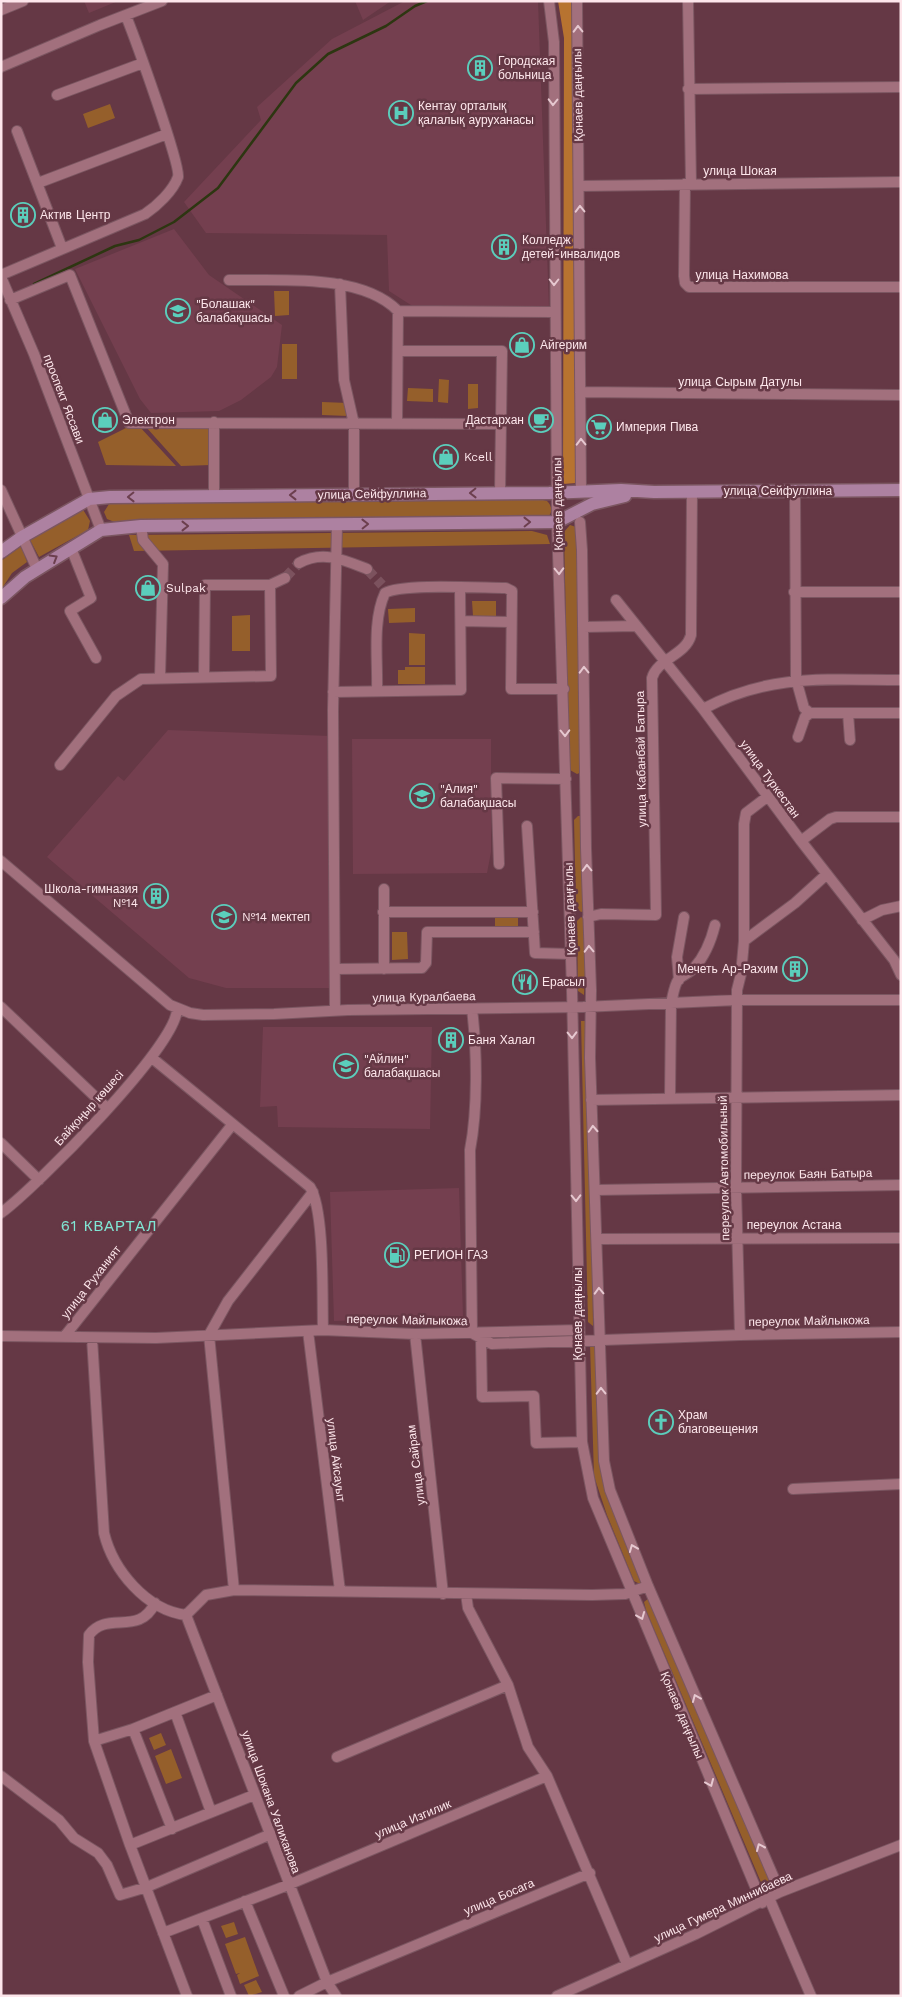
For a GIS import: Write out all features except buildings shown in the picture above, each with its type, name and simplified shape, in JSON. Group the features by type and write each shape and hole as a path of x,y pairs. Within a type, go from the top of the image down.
{"main road":[{"name":"улица Сейфуллина","path":"89,499 581,491 901,490"},
{"name":"Қонаев даңғылы","path":"580,517 581,491"},
{"name":"улица Сейфуллина","path":"101,530 141,526 557,522 580,517 592,504 613,498 654,492"},
{"path":"1,552 22,537 89,499"},
{"path":"1,598 11,587 36,569 101,530"}],"street":[{"path":"1,10 23,1"},
{"path":"1,67 162,1"},
{"name":"Қонаев даңғылы","path":"549,1 554,42 554,312 557,522 564,689 578,1341 582,1442 594,1498 632,1593 765,1900 811,1996"},
{"name":"Қонаев даңғылы","path":"577,1 581,491"},
{"path":"688,1 688,184"},
{"path":"1,276 62,248 146,214 155,207 178,176 178,169 167,134 126,16"},
{"path":"57,95 143,63"},
{"path":"688,90 901,87"},
{"path":"17,131 62,248"},
{"path":"38,183 167,134"},
{"name":"улица Шокая","path":"579,186 901,182"},
{"name":"улица Нахимова","path":"688,184 684,276 685,283 689,287 901,287"},
{"path":"10,300 70,275 129,423 500,424"},
{"name":"проспект Яссави","path":"1,276 34,354 101,530"},
{"path":"229,280 340,284 374,294 389,302 398,311 554,312"},
{"path":"340,284 344,380 354,424 354,495"},
{"path":"397,424 398,311"},
{"path":"398,352 502,351 500,493"},
{"name":"улица Сырым Датулы","path":"580,392 901,394"},
{"path":"214,422 214,496"},
{"path":"1,490 36,569"},
{"name":"улица Кабанбай Батыра","path":"588,917 601,914 656,915 652,678 656,670 688,645 693,627 692,491"},
{"path":"795,491 794,592 796,679 804,708 810,712 901,713"},
{"name":"Қонаев даңғылы","path":"580,517 591,1100 596,1190 603,1444 606,1476 648,1586 780,1892"},
{"path":"334,1011 333,692 337,525"},
{"path":"141,526 143,540 163,564 160,677"},
{"path":"71,548 92,598 70,611 96,658"},
{"path":"299,563 309,558 336,557 367,569"},
{"path":"204,677 205,585 270,585 285,578"},
{"path":"60,765 116,696 141,679 160,677 272,676 270,585"},
{"path":"377,690 378,628 383,589 460,588 509,589 512,592 511,689 564,689"},
{"path":"333,692 461,690 460,588"},
{"path":"794,592 901,592"},
{"name":"улица Туркестан","path":"616,600 703,709 801,842 894,960 901,975"},
{"path":"461,621 511,622"},
{"path":"583,627 636,626"},
{"path":"703,709 738,692 796,679 901,680"},
{"path":"798,737 804,717 810,712"},
{"path":"848,713 850,740"},
{"path":"499,864 496,778 566,779"},
{"name":"переулок Автомобильный","path":"740,1335 736,1188 736,1000 744,941 744,817 752,807 768,797"},
{"path":"801,842 830,819 836,817 901,817"},
{"path":"527,826 535,953 571,954"},
{"name":"улица Куралбаева","path":"1,862 177,1008 203,1015 590,1007 736,1000 901,1000"},
{"path":"744,941 795,903 827,874"},
{"path":"384,889 384,969"},
{"path":"862,920 882,910 901,906"},
{"path":"383,912 533,912"},
{"path":"670,1098 671,1003 678,980 677,957 684,917"},
{"path":"678,980 693,970 710,942 715,925"},
{"path":"335,969 384,969 425,966 427,932 534,932"},
{"path":"901,995 901,1000"},
{"path":"1,1007 107,1108"},
{"name":"Байқоңыр көшесі","path":"1,1212 39,1180 152,1058 172,1029 177,1008"},
{"path":"472,1009 474,1066 473,1133 470,1150 476,1336 482,1397 534,1396 536,1443 582,1442"},
{"path":"152,1058 313,1192 320,1232 323,1330"},
{"path":"591,1100 901,1095"},
{"name":"улица Руханият","path":"64,1337 232,1125"},
{"path":"1,1143 39,1180"},
{"name":"переулок Баян Батыра","path":"596,1190 901,1185"},
{"path":"234,1590 210,1335 228,1301 313,1192"},
{"name":"переулок Астана","path":"597,1239 738,1237 901,1238"},
{"name":"переулок Майлыкожа","path":"1,1336 92,1338 323,1330 476,1336 492,1344 740,1335 901,1332"},
{"path":"476,1336 500,1331 579,1330"},
{"name":"улица Айсауыт","path":"308,1332 340,1592"},
{"name":"улица Сайрам","path":"415,1334 443,1594"},
{"path":"92,1338 104,1533 107,1547 124,1575 155,1603 173,1612 186,1615 206,1595 234,1590 443,1594 632,1593 648,1586"},
{"path":"793,1489 901,1484"},
{"path":"466,1594 468,1608 508,1685 528,1747 547,1776 590,1873 627,1964"},
{"path":"155,1603 147,1617 140,1621 105,1624 89,1635 88,1662 94,1741 130,1845 187,1996"},
{"name":"улица Шокана Уалиханова","path":"186,1615 218,1695 254,1795 271,1834 288,1885 327,1982 336,1996"},
{"path":"337,1757 508,1685"},
{"path":"94,1741 133,1729 218,1695"},
{"path":"175,1712 211,1812"},
{"path":"133,1729 172,1829"},
{"path":"1,1776 59,1820 74,1838 98,1853 107,1865 120,1895 147,1887 271,1834"},
{"name":"улица Изгилик","path":"163,1933 288,1885 547,1776"},
{"path":"130,1845 254,1795"},
{"name":"улица Гумера Миннибаева","path":"557,1996 780,1892 901,1845"},
{"name":"улица Босага","path":"298,1996 327,1982 590,1873"},
{"path":"245,1901 284,1996"},
{"path":"202,1919 231,1996"}],"shaded area":[{"path":"84,1 118,1 89,13"},
{"path":"355,1 391,1 363,20"},
{"name":"Кентау орталық қалалық ауруханасы","path":"405,1 538,1 549,308 414,307 389,291 387,235 206,233 184,202 261,120 257,107 332,39"},
{"path":"558,1 576,1 577,483 563,484 564,38"},
{"path":"110,104 115,118 88,128 83,114"},
{"name":"\"Болашак\" балабақшасы","path":"174,229 209,275 282,325 277,367 271,377 241,400 219,411 151,413 140,399 75,269"},
{"path":"274,291 289,291 289,315 275,316"},
{"path":"282,344 297,344 297,379 282,379"},
{"path":"439,379 449,380 448,403 438,402"},
{"path":"468,384 478,384 478,408 468,409"},
{"path":"408,388 433,389 433,402 407,401"},
{"path":"322,402 348,403 348,416 322,415"},
{"path":"130,426 139,426 176,466 106,465 98,442"},
{"path":"210,426 211,465 181,466 146,427"},
{"path":"539,499 547,501 550,505 551,511 548,517 117,523 107,519 104,512 109,504 121,502"},
{"path":"82,508 90,521 88,530 39,557 30,540 31,538"},
{"path":"570,525 576,527 579,531 582,772 577,774 570,770 569,765 564,532"},
{"path":"532,531 547,535 550,544 134,551 129,535"},
{"path":"22,547 27,562 12,573 1,590 1,561"},
{"path":"472,601 496,601 496,616 473,616"},
{"path":"415,608 415,622 389,623 388,609"},
{"path":"250,615 250,651 232,651 232,616"},
{"path":"409,633 425,634 425,665 409,665"},
{"path":"405,667 425,667 425,684 398,684 398,670 405,670"},
{"name":"№14 мектеп","path":"168,730 330,736 330,988 226,988 189,978 47,857 118,776 124,781"},
{"name":"\"Алия\" балабақшасы","path":"352,739 491,739 491,852 487,873 353,874"},
{"path":"581,816 584,911 581,912 576,907 574,820"},
{"path":"495,914 518,914 518,931 495,931"},
{"path":"581,917 587,921 584,995 578,991 577,921"},
{"path":"392,932 407,932 408,959 392,960"},
{"path":"581,1021 590,1021 593,1326 588,1322"},
{"name":"\"Айлин\" балабақшасы","path":"263,1027 432,1027 430,1129 278,1127 277,1106 260,1107"},
{"path":"459,1188 463,1317 334,1321 330,1192"},
{"path":"590,1344 595,1344 603,1458 643,1582 640,1584 634,1581 607,1515 594,1476"},
{"path":"649,1598 774,1887 770,1891 763,1887 646,1610 644,1602"},
{"path":"161,1733 166,1745 154,1750 149,1738"},
{"path":"171,1749 182,1778 166,1784 155,1756"},
{"path":"234,1922 238,1934 226,1938 221,1926"},
{"path":"245,1937 259,1976 240,1984 237,1975 240,1973 236,1974 225,1944"},
{"path":"256,1980 262,1992 249,1996 244,1985"}],"waterway":[{"path":"34,284 115,246 139,240 174,222 218,188 296,83 328,54 386,26 415,6 427,1"}],"tunnel":[{"path":"285,578 299,563"},
{"path":"367,569 382,585"}],"place":[{"name":"Городская больница","path":"480,68"},
{"name":"Кентау орталық қалалық ауруханасы","path":"401,113"},
{"name":"Актив Центр","path":"23,215"},
{"name":"Колледж детей-инвалидов","path":"504,247"},
{"name":"\"Болашак\" балабақшасы","path":"178,311"},
{"name":"Айгерим","path":"522,345"},
{"name":"Электрон","path":"105,420"},
{"name":"Дастархан","path":"541,420"},
{"name":"Империя Пива","path":"599,427"},
{"name":"Kcell","path":"446,457"},
{"name":"Sulpak","path":"148,588"},
{"name":"\"Алия\" балабақшасы","path":"422,796"},
{"name":"Школа-гимназия №14","path":"156,896"},
{"name":"№14 мектеп","path":"224,917"},
{"name":"Мечеть Ар-Рахим","path":"795,969"},
{"name":"Ерасыл","path":"525,982"},
{"name":"Баня Халал","path":"451,1040"},
{"name":"\"Айлин\" балабақшасы","path":"346,1066"},
{"name":"РЕГИОН ГАЗ","path":"397,1255"},
{"name":"Храм благовещения","path":"661,1422"}],"district":[{"name":"61 КВАРТАЛ","path":"109,1226"}]}
